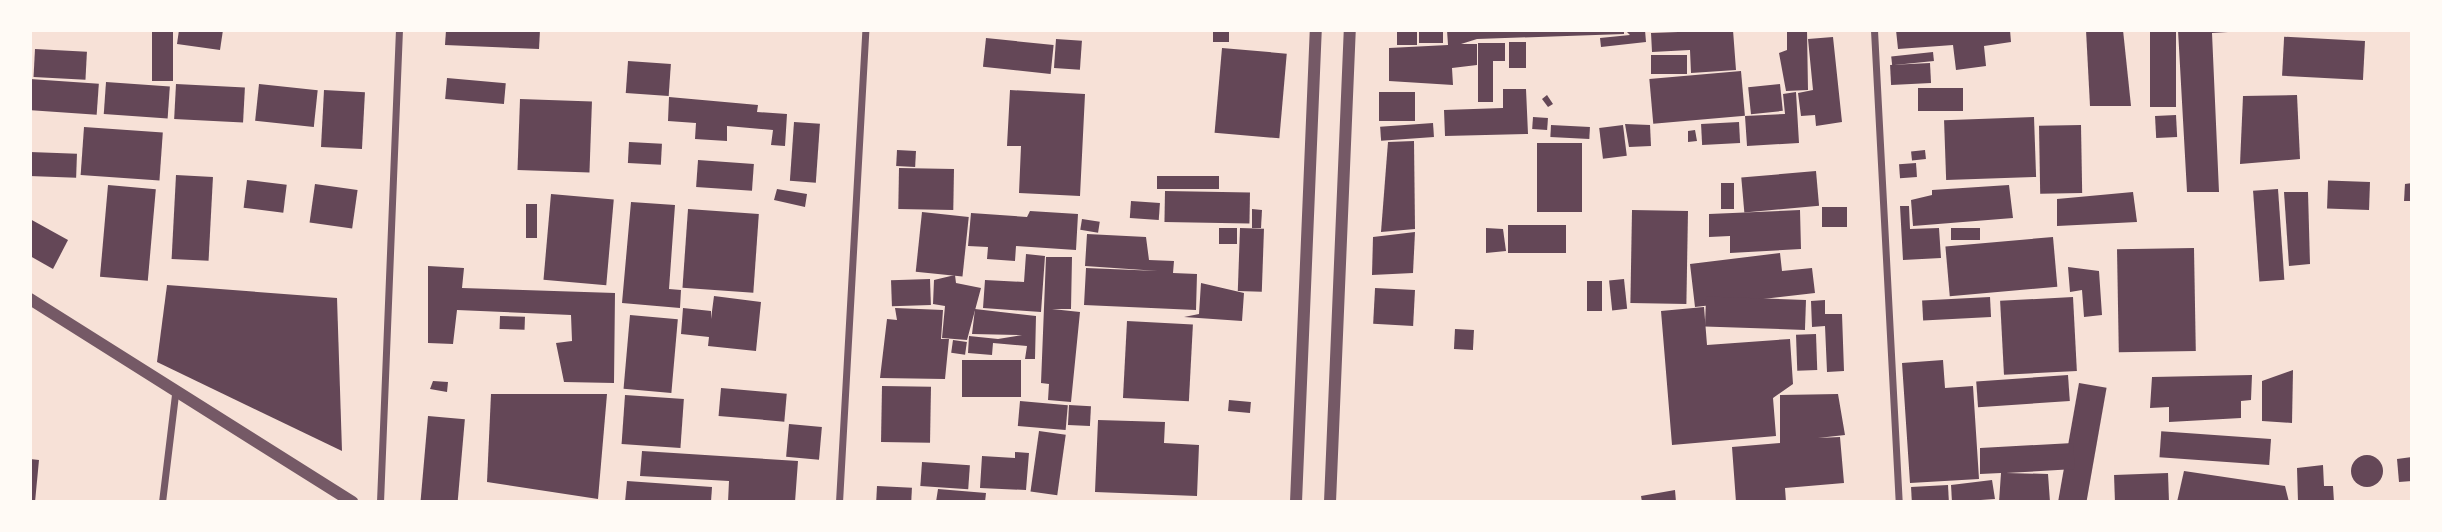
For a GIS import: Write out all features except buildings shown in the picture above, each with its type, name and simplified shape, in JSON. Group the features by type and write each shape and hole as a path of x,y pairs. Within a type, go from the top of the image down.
{"street":[{"path":"380,502 399,30"},
{"path":"839,502 865,30"},
{"path":"1296,502 1316,30"},
{"path":"1330,502 1350,30"},
{"path":"1874,30 1899,502"},
{"path":"30,299 175,395 352,502"},
{"path":"162,502 175,395"}]}
